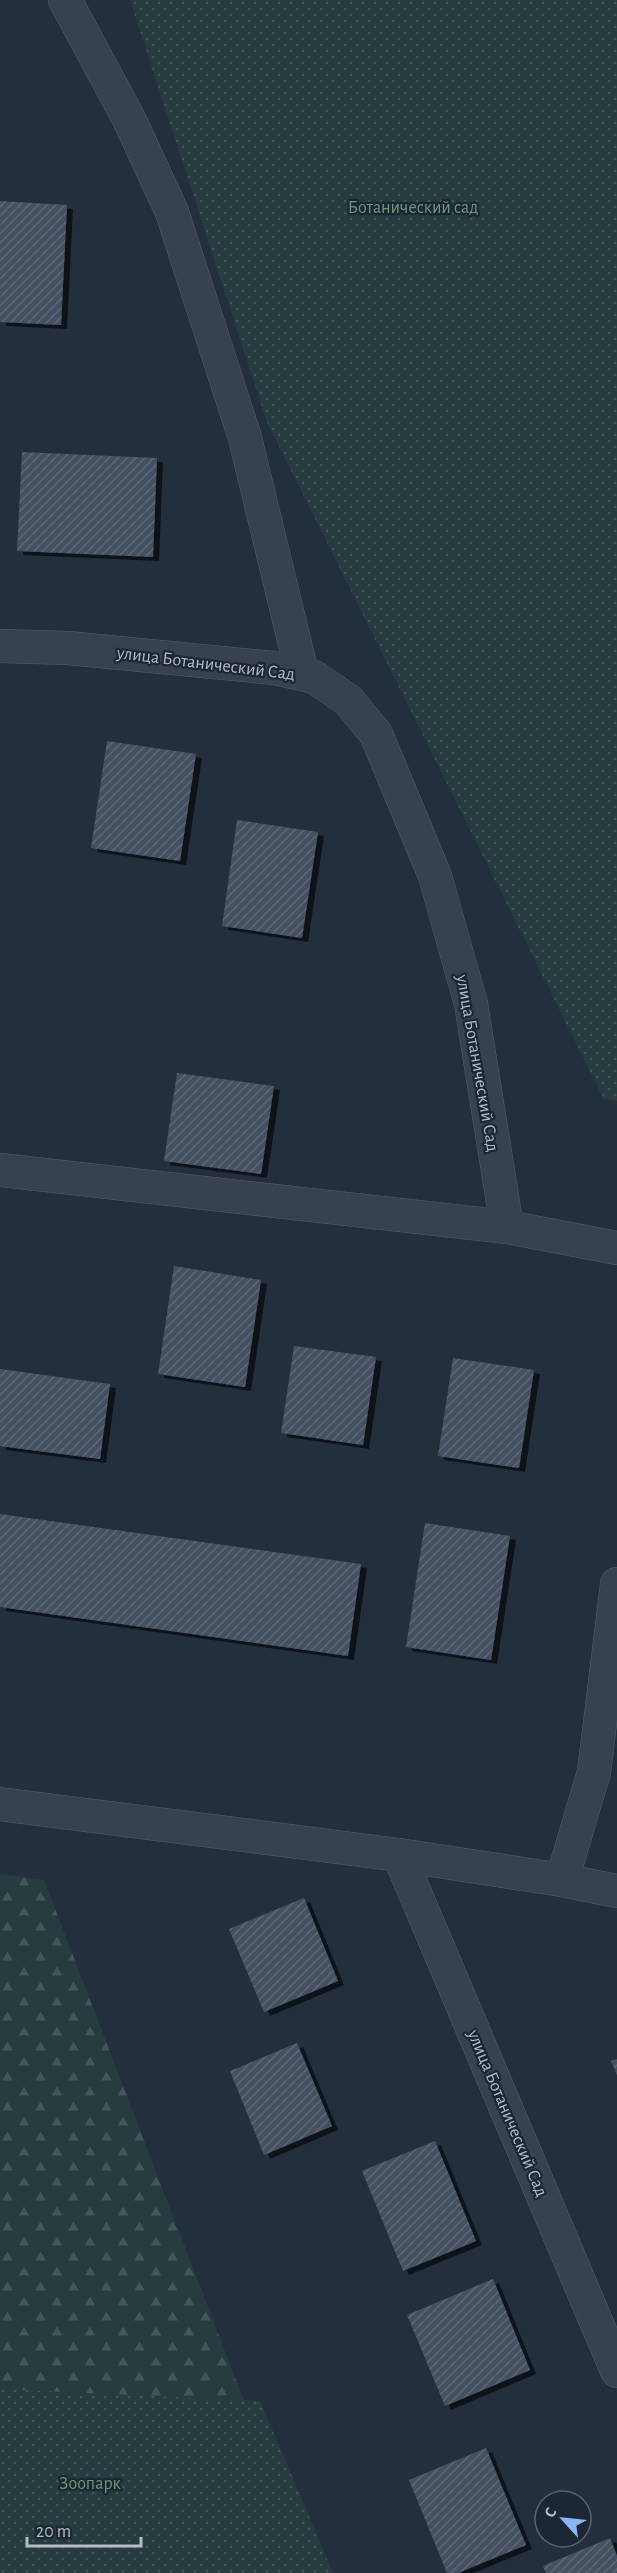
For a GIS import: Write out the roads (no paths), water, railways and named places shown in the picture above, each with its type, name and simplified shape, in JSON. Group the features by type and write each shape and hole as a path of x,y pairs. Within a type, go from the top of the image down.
{"street":[{"path":"65,0 129,119 172,212 245,438 302,673"},
{"name":"улица Ботанический Сад","path":"0,646 68,648 274,668 314,677 348,700 376,734 435,876 471,1004 507,1227"},
{"path":"0,1170 507,1227 617,1248"},
{"path":"562,1880 594,1772 617,1584"},
{"path":"0,1804 399,1856 562,1880 617,1891"},
{"name":"улица Ботанический Сад","path":"399,1856 617,2371"}],"park label":[{"name":"Ботанический сад","path":"413,207"},
{"name":"Зоопарк","path":"90,2483"}]}
